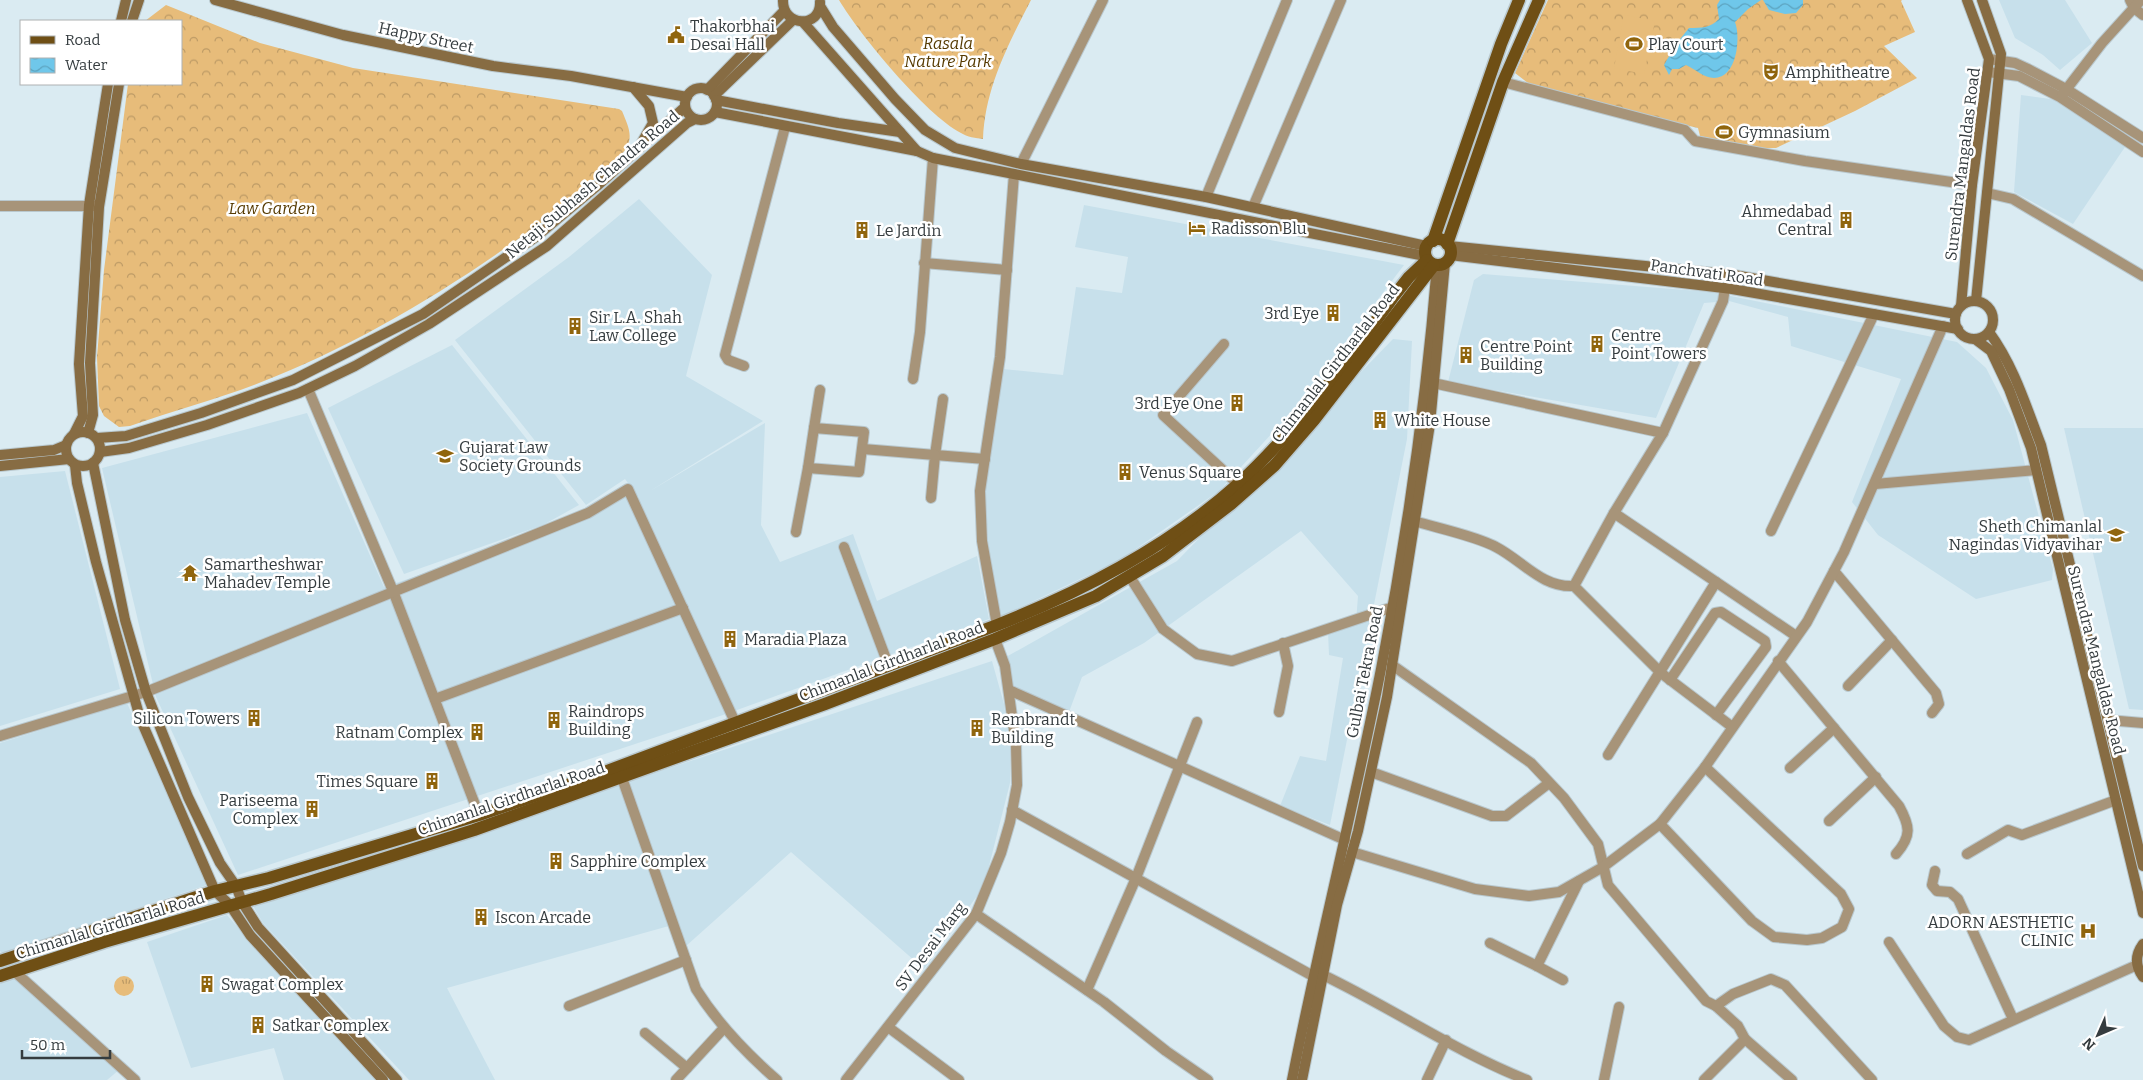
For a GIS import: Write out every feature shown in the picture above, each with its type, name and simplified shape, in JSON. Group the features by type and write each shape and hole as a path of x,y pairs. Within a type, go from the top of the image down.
{"main road":[{"path":"121,20 126,0"},
{"path":"132,20 139,0"},
{"name":"Happy Street","path":"215,0 343,35 493,66 633,86 686,102"},
{"path":"712,95 784,11 783,0"},
{"name":"Chimanlal Girdharlal Road","path":"0,961 215,891 479,815 591,777 888,664 997,625 1061,598 1129,562 1189,524 1238,484 1306,413 1409,277 1437,254 1501,44 1519,0"},
{"name":"Chimanlal Girdharlal Road","path":"0,976 474,830 622,778 995,639 1096,596 1130,577 1194,534 1274,466 1314,420 1437,254 1504,82 1539,0"},
{"name":"Surendra Mangaldas Road","path":"1959,310 1972,185 1989,59 1967,0"},
{"name":"Surendra Mangaldas Road","path":"1976,301 2001,61 1998,39 1982,0"},
{"path":"712,95 798,21 815,17 820,3"},
{"path":"820,3 833,27 925,130 955,148 1021,164 1253,207 1437,254"},
{"path":"784,11 798,21 917,151"},
{"path":"0,455 54,450 66,446 83,416 79,364 108,85"},
{"path":"0,466 72,462 84,466 93,463 100,452 93,435 90,364 94,206 119,85"},
{"path":"633,86 649,106 654,122 636,152"},
{"path":"715,112 708,118 695,119 690,116 686,102 698,89 712,95 838,123 900,132"},
{"path":"712,95 715,112"},
{"name":"Netaji Subhash Chandra Road","path":"93,435 126,436 201,413 293,380 423,314 537,236 636,152 686,102"},
{"path":"715,112 917,151 933,158 1014,174 1437,254"},
{"name":"Netaji Subhash Chandra Road","path":"100,452 129,448 198,428 308,389 355,366 429,324 498,280 546,246 687,122 695,119"},
{"name":"Panchvati Road","path":"1437,254 1725,288 1958,329"},
{"name":"Panchvati Road","path":"1437,254 1734,275 1959,310"},
{"name":"Gulbai Tekra Road","path":"1292,1080 1352,852 1371,772 1392,665 1430,424 1438,328 1437,254"},
{"name":"Gulbai Tekra Road","path":"1302,1080 1318,976 1393,607 1423,407 1437,254"},
{"path":"1976,301 1988,306 1994,319 1989,332 1975,339 1965,336 1958,329 1959,310 1976,301"},
{"name":"Surendra Mangaldas Road","path":"1989,332 2000,346 2018,385 2040,445 2143,866"},
{"name":"Surendra Mangaldas Road","path":"1975,339 1990,351 2009,389 2031,448 2143,913"},
{"path":"74,434 93,435"},
{"path":"66,446 78,483 96,562 143,726 215,891 236,904 397,1080"},
{"path":"93,463 125,620 146,692 188,797 220,863 236,886 236,904 250,935 379,1078"},
{"path":"2143,944 2139,950 2137,965 2143,977"}],"street":[{"path":"1021,164 1103,0"},
{"path":"1206,197 1287,0"},
{"path":"1253,207 1341,0"},
{"path":"2063,93 2135,3 2143,15"},
{"path":"1989,59 2015,63 2063,93 2143,138"},
{"path":"1988,72 2019,76 2063,93 2143,152"},
{"path":"1504,82 1686,130 1695,141 1702,143 1972,185"},
{"path":"744,366 728,360 725,355 785,126"},
{"path":"913,379 920,332 933,158"},
{"path":"997,625 982,541 980,491 1000,357 1014,174"},
{"path":"1987,193 2013,198 2143,276"},
{"path":"0,206 94,206"},
{"path":"924,262 1007,270"},
{"path":"1574,586 1614,513 1663,433 1723,301 1725,288"},
{"path":"1771,531 1874,314"},
{"path":"1352,852 1476,890 1529,896 1559,892 1603,868 1660,824 1704,767 1731,726 1807,622 1834,571 1874,484 1943,326"},
{"path":"1224,344 1163,415 1238,484"},
{"path":"1433,383 1663,433"},
{"path":"308,389 393,591 479,815"},
{"path":"796,532 820,390"},
{"path":"931,498 943,399"},
{"path":"808,468 859,472 863,449 864,432 814,428"},
{"path":"863,449 985,459"},
{"path":"1874,484 2036,470"},
{"path":"0,736 134,694 146,692 588,513 628,488 735,722"},
{"path":"1614,513 1796,636"},
{"path":"1414,521 1495,546 1549,582 1560,587 1574,586 1661,673 1731,726"},
{"path":"844,547 888,664"},
{"path":"1834,571 1936,693 1939,704 1932,713"},
{"path":"1130,577 1163,629 1197,654 1232,661 1393,607"},
{"path":"1608,755 1661,673 1716,582"},
{"path":"435,699 683,608"},
{"path":"1670,680 1715,613 1721,612 1765,641 1766,647 1716,715"},
{"name":"SV Desai Marg","path":"849,1079 976,914 1001,854 1017,785 1016,745 1006,666 995,639"},
{"path":"1848,686 1892,640"},
{"path":"1279,712 1288,666 1283,643"},
{"path":"1778,661 1899,806 1907,822 1908,834 1905,844 1896,854"},
{"path":"1392,665 1531,763 1564,798 1598,844 1608,885 1706,1001 1716,1006 1738,1026 1745,1039 1792,1080"},
{"path":"1009,690 1345,840"},
{"path":"2108,720 2143,723"},
{"path":"1087,990 1136,878 1197,722"},
{"path":"1790,768 1834,728"},
{"path":"1660,824 1752,921 1774,937 1808,940 1822,938 1842,927 1849,909 1841,894 1704,767"},
{"path":"1371,772 1492,816 1506,816 1549,782"},
{"path":"1829,821 1876,777"},
{"path":"622,778 696,989 713,1016 751,1057 777,1080"},
{"path":"1966,854 2008,830 2022,835 2116,800"},
{"path":"1012,810 1318,976 1362,994 1496,1068 1527,1080"},
{"path":"1935,871 1932,885 1937,891 1950,892 1958,899 2013,1019"},
{"path":"1537,966 1579,881"},
{"path":"976,914 1087,990 1208,1080"},
{"path":"1889,942 1944,1026 1957,1038 1968,1040 2137,965"},
{"path":"1490,943 1563,980"},
{"path":"569,1006 686,960"},
{"path":"14,971 135,1080"},
{"path":"1716,1006 1733,994 1771,979 1784,985 1872,1080"},
{"path":"1604,1080 1619,1007"},
{"path":"888,1027 959,1080"},
{"path":"676,1080 724,1028"},
{"path":"645,1033 687,1068"},
{"path":"1704,1080 1745,1039"},
{"path":"1427,1080 1446,1040"}],"shaded area":[{"path":"1999,0 2065,0 2092,43 2060,70 2043,55 2015,38"},
{"path":"2021,95 2058,100 2129,141 2073,224 2014,192"},
{"path":"639,199 712,275 686,376 763,421 650,491 765,423 761,525 780,562 853,534 877,601 977,556 989,619 723,715 238,875 156,697 102,468 307,413 384,587 590,517 632,491 637,499 639,498 625,479 586,505 455,340 569,257"},
{"path":"1084,205 1404,265 1296,407 1219,491 1120,560 1000,617 988,541 985,488 1003,369 1063,375 1076,287 1122,293 1128,257 1075,247"},
{"path":"1483,274 1711,292 1957,342 1986,368 2013,420 2053,569 2052,580 1976,599 1878,535 1852,502 1901,379 1791,346 1788,317 1729,301 1704,303 1656,418 1448,382 1474,280"},
{"path":"1393,339 1412,341 1407,439 1330,825 1280,806 1300,756 1326,761 1343,658 1329,655 1328,632 1356,622 1358,596 1301,531 1144,643 1082,677 1069,712 1012,689 1006,657 1177,561"},
{"name":"Gujarat Law Society Grounds","path":"452,345 579,505 543,525 404,574 328,408"},
{"name":"Sheth Chimanlal Nagindas Vidyavihar","path":"2064,428 2143,428 2143,710 2129,709"},
{"path":"65,471 120,689 0,726 0,477"},
{"path":"992,661 1004,704 1010,746 1010,783 988,870 977,896 924,969 791,852 686,946 676,924 447,988 495,1080 409,1080 263,923 253,906"},
{"path":"127,703 207,885 3,953 0,951 0,743"},
{"path":"227,915 247,938 386,1080 284,1080 274,1048 191,1068 147,942"},
{"path":"14,976 120,1069 107,1080 0,1080 0,981"}],"green space":[{"name":"Rasala Nature Park","path":"839,0 1031,0 1006,50 993,84 988,102 983,139 963,134 946,123 912,92 877,52"},
{"path":"1548,0 1902,0 1915,32 1884,46 1917,78 1855,111 1776,148 1755,148 1700,136 1698,128 1559,95 1528,83 1515,73"},
{"name":"Law Garden","path":"166,5 260,43 353,68 619,109 622,111 629,128 630,138 622,154 578,194 550,216 482,264 373,330 298,367 259,383 130,426 119,427 104,416 99,406 97,357 104,270 128,85 182,85 182,20 146,20"},
{"name":"Play Court","path":"1624,15 1655,21 1644,74 1614,68"},
{"path":"120,976 128,976 134,982 134,990 128,996 120,996 114,990 114,982"}],"water":[{"path":"1720,0 1761,0 1748,9 1735,22 1737,47 1728,72 1722,76 1710,78 1686,65 1679,69 1672,69 1669,75 1664,65 1676,44 1689,28 1706,27 1719,19 1717,5"},
{"path":"1763,0 1803,0 1803,5 1796,13 1785,14 1769,10"}],"place":[{"name":"Thakorbhai Desai Hall","path":"676,35"},
{"name":"Play Court","path":"1634,44"},
{"name":"Amphitheatre","path":"1771,72"},
{"name":"Gymnasium","path":"1724,132"},
{"name":"Ahmedabad Central","path":"1846,220"},
{"name":"Radisson Blu","path":"1197,228"},
{"name":"Le Jardin","path":"862,230"},
{"name":"3rd Eye","path":"1333,313"},
{"name":"Sir L.A. Shah Law College","path":"575,326"},
{"name":"Centre Point Towers","path":"1597,344"},
{"name":"Centre Point Building","path":"1466,355"},
{"name":"3rd Eye One","path":"1237,403"},
{"name":"White House","path":"1380,420"},
{"name":"Gujarat Law Society Grounds","path":"445,456"},
{"name":"Venus Square","path":"1125,472"},
{"name":"Sheth Chimanlal Nagindas Vidyavihar","path":"2116,535"},
{"name":"Samartheshwar Mahadev Temple","path":"190,573"},
{"name":"Maradia Plaza","path":"730,639"},
{"name":"Silicon Towers","path":"254,718"},
{"name":"Raindrops Building","path":"554,720"},
{"name":"Rembrandt Building","path":"977,728"},
{"name":"Ratnam Complex","path":"477,732"},
{"name":"Times Square","path":"432,781"},
{"name":"Pariseema Complex","path":"312,809"},
{"name":"Sapphire Complex","path":"556,861"},
{"name":"Iscon Arcade","path":"481,917"},
{"name":"ADORN AESTHETIC CLINIC","path":"2088,931"},
{"name":"Swagat Complex","path":"207,984"},
{"name":"Satkar Complex","path":"258,1025"}]}
